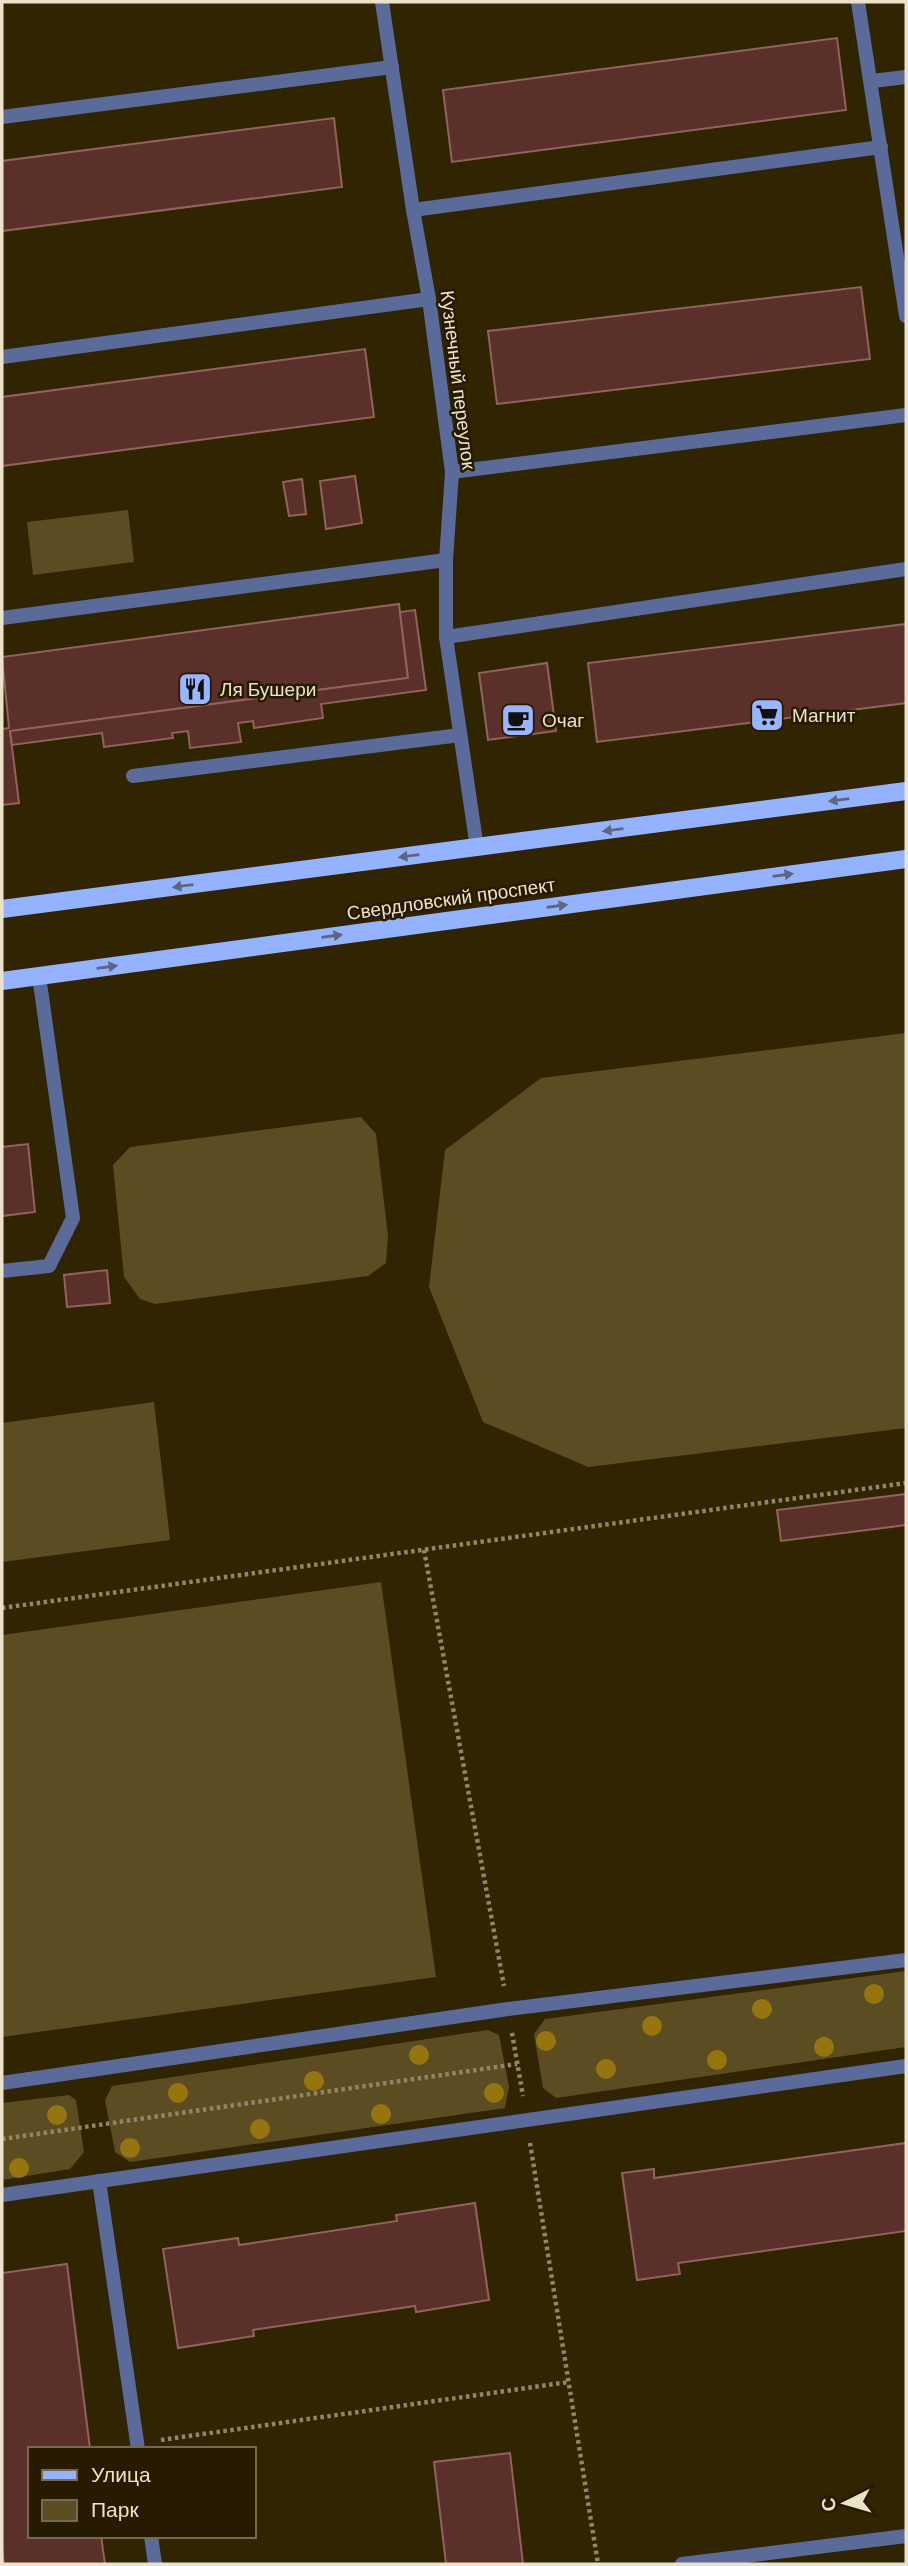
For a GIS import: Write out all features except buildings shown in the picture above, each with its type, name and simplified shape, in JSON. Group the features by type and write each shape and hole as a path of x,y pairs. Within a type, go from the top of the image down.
{"main road":[{"path":"2,909 906,791"},
{"name":"Свердловский проспект","path":"2,981 906,859"}],"street":[{"name":"Кузнечный переулок","path":"382,2 429,299 452,472 446,560 446,637 477,848"},
{"path":"858,2 906,316"},
{"path":"2,117 392,67"},
{"path":"872,81 906,77"},
{"path":"413,210 881,147"},
{"path":"2,357 429,299"},
{"path":"452,472 906,415"},
{"path":"2,618 446,560"},
{"path":"446,637 906,569"},
{"path":"133,776 460,735"},
{"path":"2,1271 49,1266 72,1218 39,976"},
{"path":"2,2083 508,2009 906,1960"},
{"path":"2,2195 906,2066"},
{"path":"99,2181 137,2446"},
{"path":"682,2564 906,2536"},
{"path":"151,2538 155,2564"}],"path":[{"path":"2,1608 906,1483"},
{"path":"424,1550 508,2009 598,2564"},
{"path":"2,2139 517,2064"},
{"path":"137,2446 569,2382"}],"green space":[{"path":"128,510 134,562 33,575 27,522"},
{"path":"906,1033 906,1428 588,1467 483,1422 429,1287 445,1150 541,1078"},
{"path":"361,1117 376,1134 388,1236 386,1263 368,1276 155,1304 140,1299 124,1277 113,1165 130,1147"},
{"path":"154,1402 170,1540 2,1562 2,1423"},
{"path":"381,1582 436,1977 2,2037 2,1635"},
{"path":"906,1971 906,2047 556,2098 543,2088 534,2034 545,2019"},
{"path":"488,2030 499,2035 509,2087 505,2108 130,2162 115,2152 105,2100 112,2086"},
{"path":"69,2095 76,2100 84,2152 70,2169 2,2180 2,2103"}],"place":[{"name":"Ля Бушери","path":"195,689"},
{"name":"Магнит","path":"767,715"},
{"name":"Очаг","path":"518,720"}]}
